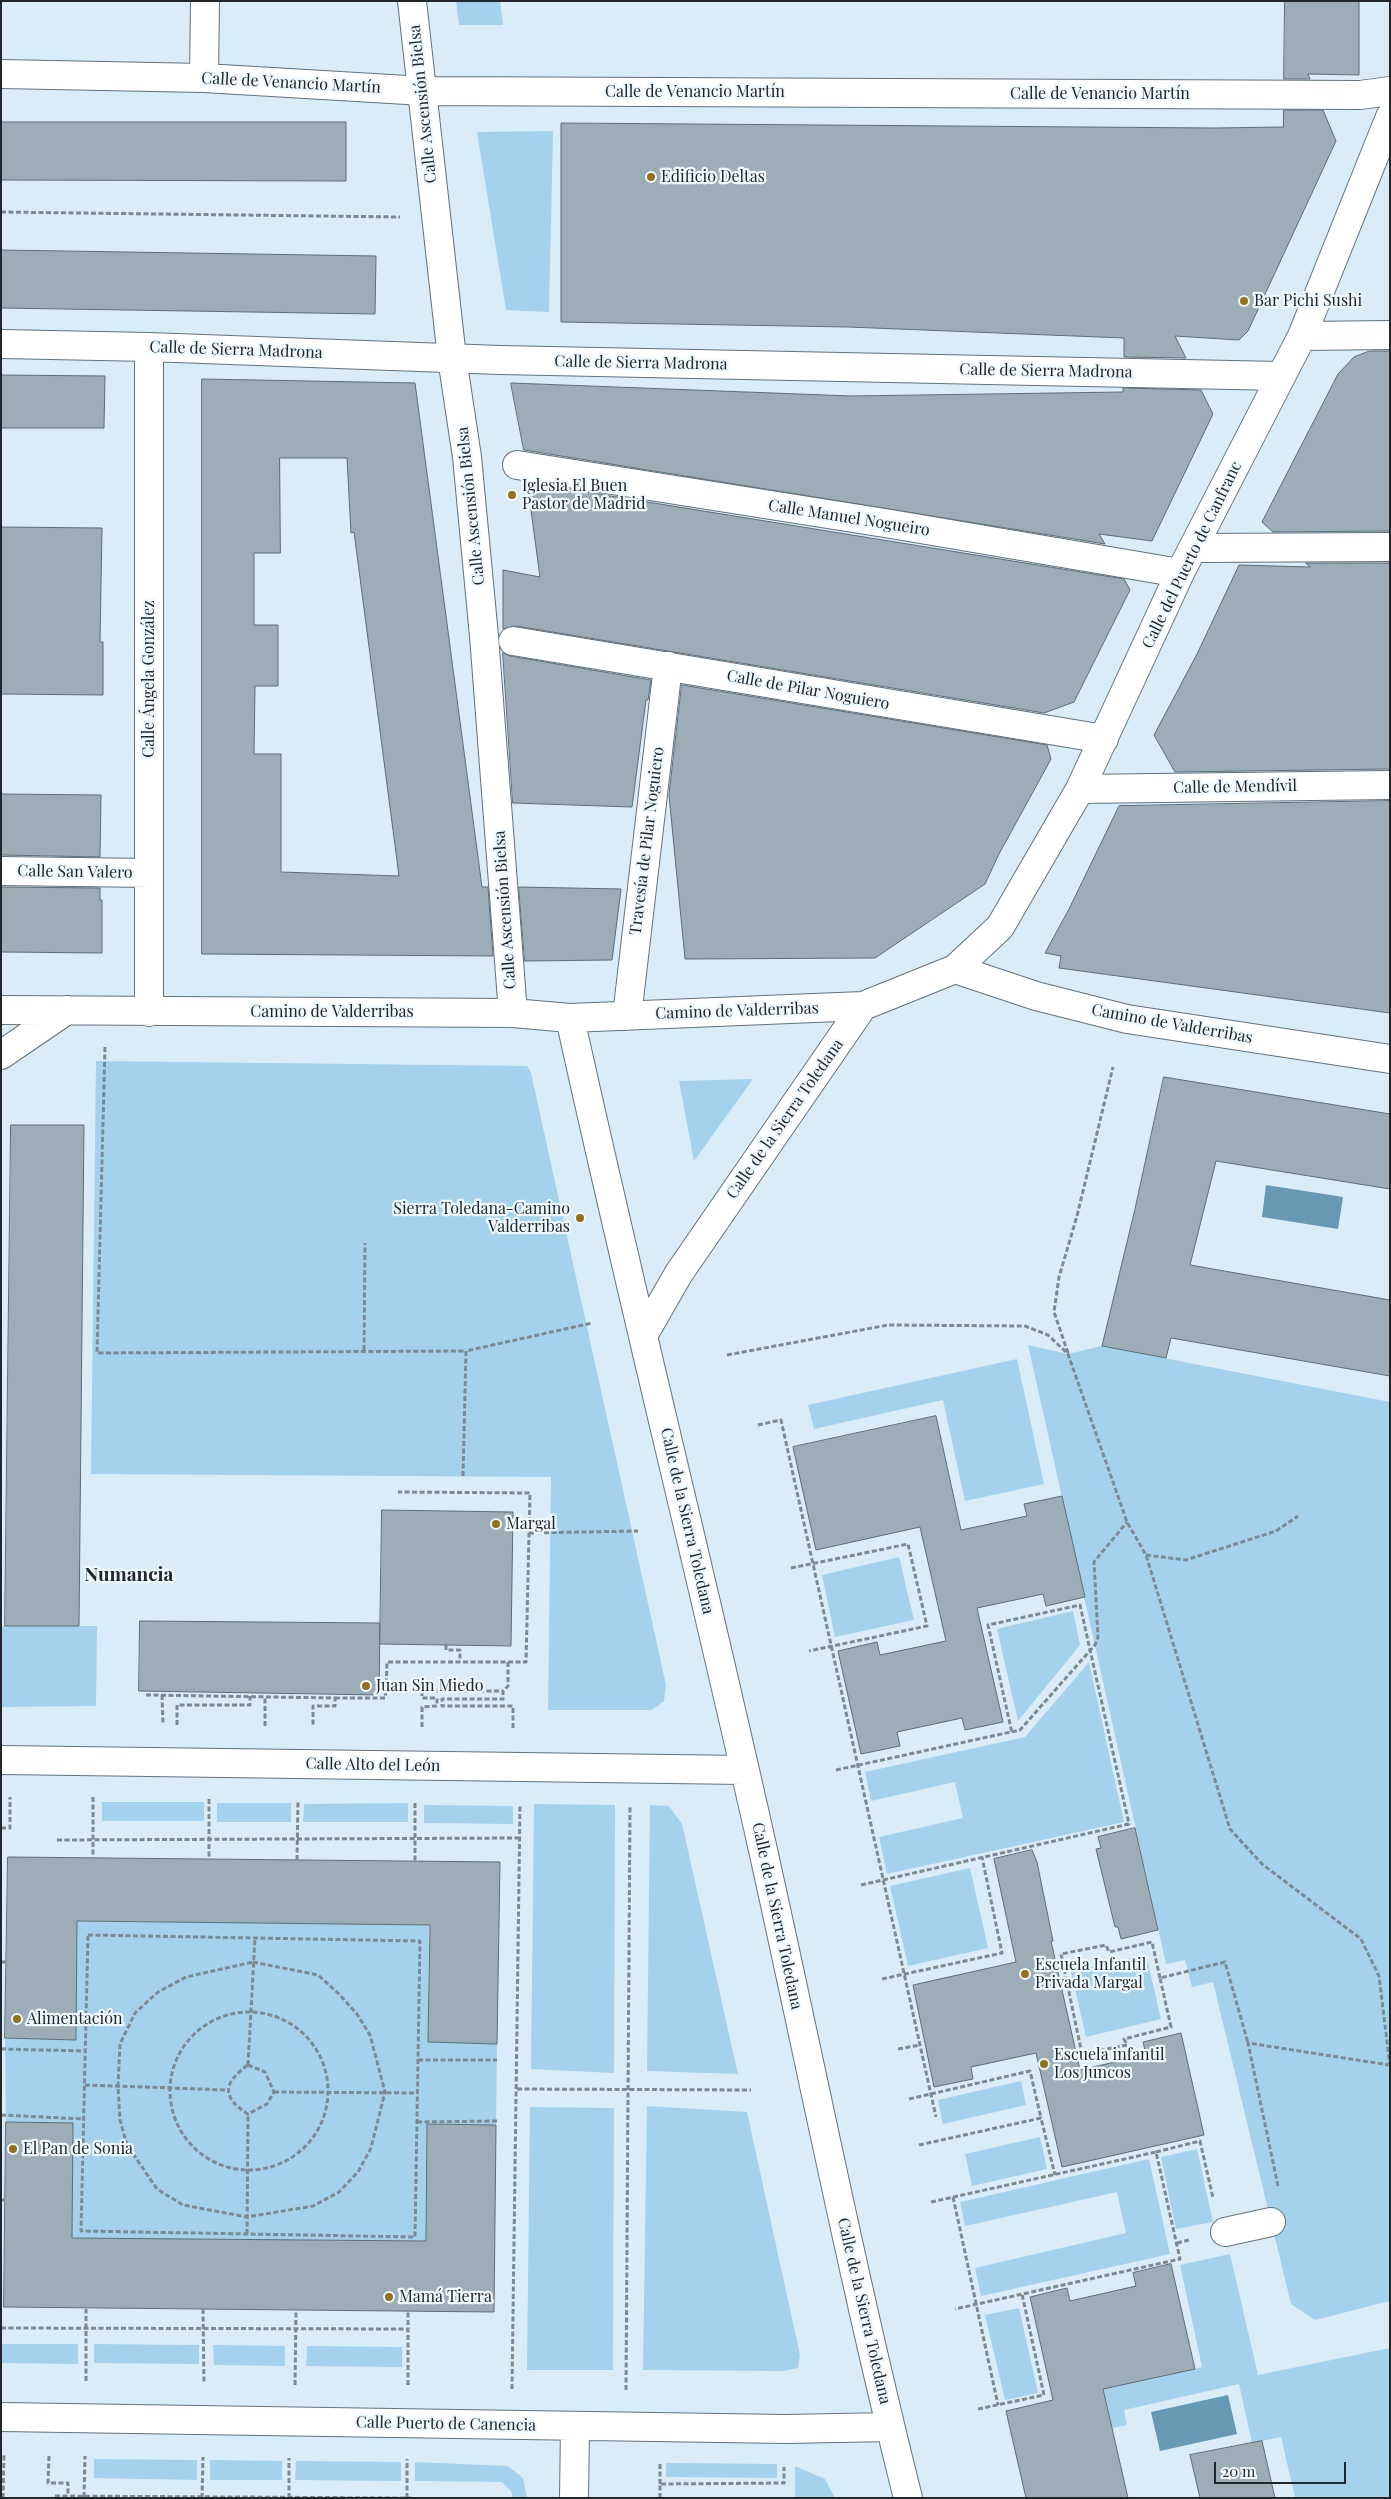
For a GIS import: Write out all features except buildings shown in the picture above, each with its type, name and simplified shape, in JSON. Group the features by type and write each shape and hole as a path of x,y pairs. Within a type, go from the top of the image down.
{"street":[{"path":"204,78 205,1"},
{"name":"Calle Ascensión Bielsa","path":"412,1 424,91 452,358 467,457 484,636 513,1013"},
{"name":"Calle de Venancio Martín","path":"1,74 204,78 424,91 1350,95 1390,91"},
{"name":"Calle del Puerto de Canfranc","path":"955,969 1000,927 1080,789 1180,573 1302,336 1390,117"},
{"path":"1302,336 1390,335"},
{"name":"Calle de Sierra Madrona","path":"1,344 150,347 452,358 1280,376"},
{"name":"Calle Ángela González","path":"149,1012 150,347"},
{"name":"Calle Manuel Nogueiro","path":"517,465 892,524 1180,573"},
{"path":"1194,548 1390,547"},
{"name":"Calle de Pilar Noguiero","path":"513,641 1104,739"},
{"name":"Travesía de Pilar Noguiero","path":"627,1016 668,666"},
{"name":"Calle de Mendívil","path":"1080,789 1390,785"},
{"name":"Calle San Valero","path":"1,871 149,873"},
{"name":"Camino de Valderribas","path":"1,1010 513,1013 570,1018 863,1006 955,969 1036,996 1127,1019 1390,1058"},
{"name":"Calle de la Sierra Toledana","path":"644,1334 679,1273 863,1006"},
{"path":"1,1055 67,1010"},
{"name":"Calle de la Sierra Toledana","path":"570,1018 612,1211 644,1334 744,1770 890,2427 908,2498"},
{"name":"Calle Alto del León","path":"1,1760 744,1770"},
{"path":"1225,2232 1270,2222"},
{"name":"Calle Puerto de Canencia","path":"1,2418 784,2429 890,2427"},
{"path":"574,2498 575,2426"}],"path":[{"path":"1,212 436,217"},
{"path":"105,1011 98,1353 364,1350 466,1351 592,1323"},
{"path":"1112,1067 1077,1216 1058,1286 1054,1312 1127,1522 1146,1555 1230,1829 1262,1864 1361,1939 1379,1976 1389,2066 1248,2043"},
{"path":"364,1350 365,1244"},
{"path":"727,1355 888,1325 1025,1326 1048,1335 1068,1354"},
{"path":"463,1476 466,1351"},
{"path":"758,1424 781,1420 833,1646 936,2117"},
{"path":"146,1695 214,1694 385,1698 386,1662 526,1662 530,1493 398,1492"},
{"path":"1146,1555 1186,1560 1276,1531 1298,1516"},
{"path":"836,1770 1020,1730 1091,1650 1098,1637 1094,1562 1127,1522"},
{"path":"529,1533 638,1532"},
{"path":"791,1568 908,1544 919,1589 927,1626 809,1651"},
{"path":"861,1885 1129,1824 1080,1605 988,1625 1012,1733"},
{"path":"446,1645 446,1650 460,1650 460,1661"},
{"path":"386,1691 502,1691 508,1686 508,1662"},
{"path":"422,1691 422,1698 436,1698 436,1706 422,1706 423,1766"},
{"path":"502,1691 502,1699 442,1699 442,1706 513,1706 513,1767"},
{"path":"176,1763 177,1704 250,1705 250,1696"},
{"path":"333,1696 334,1706"},
{"path":"57,1840 519,1838 512,2424"},
{"path":"209,1839 209,1859"},
{"path":"297,1839 298,1860"},
{"path":"415,1839 416,1861"},
{"path":"93,1840 94,1858"},
{"path":"626,2426 630,1845"},
{"path":"882,1979 1002,1953 982,1857"},
{"path":"88,1935 255,1938 420,1941 415,2237 81,2231 88,1935"},
{"path":"248,2065 255,1938"},
{"path":"1152,1942 1160,1978 1171,2027 1124,2039 1127,2045 1082,2054 1061,1954 1106,1945 1108,1952 1152,1942"},
{"path":"1,1962 6,1962"},
{"path":"253,1962 318,1974 339,1994 370,2035 385,2092 371,2148 358,2172 339,2192 313,2206 248,2217 183,2205 157,2189 127,2146 120,2120 118,2086 120,2044 135,2013 158,1992 186,1977 253,1962"},
{"path":"1160,1978 1225,1962 1248,2043 1285,2218 1270,2222"},
{"path":"251,2008 287,2020 304,2030 317,2047 325,2068 329,2092 322,2120 306,2147 285,2165 248,2171 211,2163 187,2141 172,2113 169,2088 171,2070 180,2048 199,2030 224,2016 251,2008"},
{"path":"898,2049 920,2045"},
{"path":"1,2049 85,2051"},
{"path":"418,2060 497,2060"},
{"path":"248,2065 232,2076 228,2090 233,2105 248,2114"},
{"path":"248,2065 265,2072 274,2092"},
{"path":"909,2099 1030,2071 1055,2175"},
{"path":"85,2085 228,2090"},
{"path":"517,2089 751,2090"},
{"path":"274,2092 417,2093"},
{"path":"248,2114 267,2104 274,2092"},
{"path":"247,2234 248,2114"},
{"path":"1,2115 84,2119"},
{"path":"919,2145 1041,2118"},
{"path":"417,2122 496,2121"},
{"path":"931,2202 1200,2141 1214,2205"},
{"path":"956,2308 1180,2259 1156,2152"},
{"path":"953,2198 998,2405"},
{"path":"978,2409 1044,2395 1022,2294"},
{"path":"85,2419 86,2309"},
{"path":"203,2421 204,2309"},
{"path":"294,2421 296,2310"},
{"path":"408,2311 408,2423"},
{"path":"1,2328 408,2329"},
{"path":"3,2498 4,2447"},
{"path":"49,2448 48,2483 68,2483 68,2496"},
{"path":"84,2497 85,2448"},
{"path":"202,2497 203,2448"},
{"path":"289,2450 289,2498"},
{"path":"56,2496 409,2498 407,2451"},
{"path":"660,2498 660,2484 784,2483"}],"shaded area":[{"path":"456,1 500,1 503,25 459,25"},
{"path":"553,131 549,312 506,310 477,132"},
{"path":"96,1061 527,1066 531,1073 666,1685 664,1701 652,1710 548,1710 551,1477 91,1474"},
{"path":"753,1079 694,1161 679,1081"},
{"path":"1266,1185 1343,1197 1338,1229 1262,1217"},
{"path":"1028,1345 1068,1354 1102,1346 1390,1402 1390,2301 1315,2320 1291,2304 1213,1982 1192,1987 1185,1960 1166,1964"},
{"path":"1017,1359 1044,1484 965,1501 943,1400 814,1429 808,1405"},
{"path":"899,1557 914,1620 835,1637 822,1575"},
{"path":"1073,1611 1080,1645 1018,1721 997,1629"},
{"path":"1,1626 97,1626 96,1706 1,1707"},
{"path":"1089,1662 1124,1822 887,1874 879,1837 963,1818 955,1782 871,1801 865,1772 1025,1737"},
{"path":"102,1802 204,1802 204,1821 102,1821"},
{"path":"217,1803 291,1803 291,1822 217,1822"},
{"path":"408,1803 408,1822 303,1822 304,1804"},
{"path":"534,1804 615,1805 614,2073 531,2069"},
{"path":"424,1805 513,1806 513,1824 424,1823"},
{"path":"650,1805 669,1806 682,1824 738,2074 647,2071"},
{"path":"970,1868 988,1948 908,1966 890,1886"},
{"path":"77,1921 429,1925 428,2042 497,2044 496,2125 427,2124 426,2241 72,2238 73,2123 6,2122 5,2038 76,2040"},
{"path":"1146,1954 1161,2019 1086,2037 1071,1972"},
{"path":"1021,2081 1026,2105 943,2124 938,2100"},
{"path":"647,2106 747,2112 800,2355 798,2368 782,2371 643,2370"},
{"path":"530,2107 614,2108 613,2370 527,2370"},
{"path":"1040,2137 1047,2169 972,2186 965,2154"},
{"path":"1197,2149 1213,2222 1176,2229 1161,2157"},
{"path":"1149,2159 1170,2254 981,2296 975,2268 1126,2233 1117,2192 965,2226 960,2202"},
{"path":"1230,2254 1258,2375 1390,2348 1390,2498 1295,2498 1281,2437 1252,2443 1239,2384 1124,2410 1127,2425 1112,2428 1103,2389 1202,2367 1180,2265"},
{"path":"1019,2308 1038,2393 1005,2400 985,2315"},
{"path":"1,2344 78,2344 78,2364 1,2363"},
{"path":"94,2344 199,2345 199,2364 94,2363"},
{"path":"213,2345 285,2346 285,2366 214,2365"},
{"path":"307,2346 402,2347 402,2367 306,2366"},
{"path":"1228,2395 1237,2434 1160,2451 1151,2412"},
{"path":"94,2459 197,2460 197,2480 94,2478"},
{"path":"210,2460 282,2461 282,2480 210,2480"},
{"path":"296,2461 401,2462 401,2481 295,2480"},
{"path":"415,2462 508,2466 523,2478 527,2498 513,2498 511,2491 502,2482 415,2481"},
{"path":"666,2463 777,2464 777,2478 666,2477"},
{"path":"795,2466 825,2479 835,2498 795,2498"}],"place":[{"name":"Edificio Deltas","path":"651,177"},
{"name":"Bar Pichi Sushi","path":"1244,301"},
{"name":"Iglesia El Buen Pastor de Madrid","path":"512,495"},
{"name":"Sierra Toledana-Camino Valderribas","path":"580,1218"},
{"name":"Margal","path":"496,1524"},
{"name":"Juan Sin Miedo","path":"366,1686"},
{"name":"Escuela Infantil Privada Margal","path":"1025,1974"},
{"name":"Alimentación","path":"17,2019"},
{"name":"Escuela infantil Los Juncos","path":"1044,2064"},
{"name":"El Pan de Sonia","path":"13,2149"},
{"name":"Mamá Tierra","path":"389,2297"}],"district":[{"name":"Numancia","path":"129,1575"}]}
